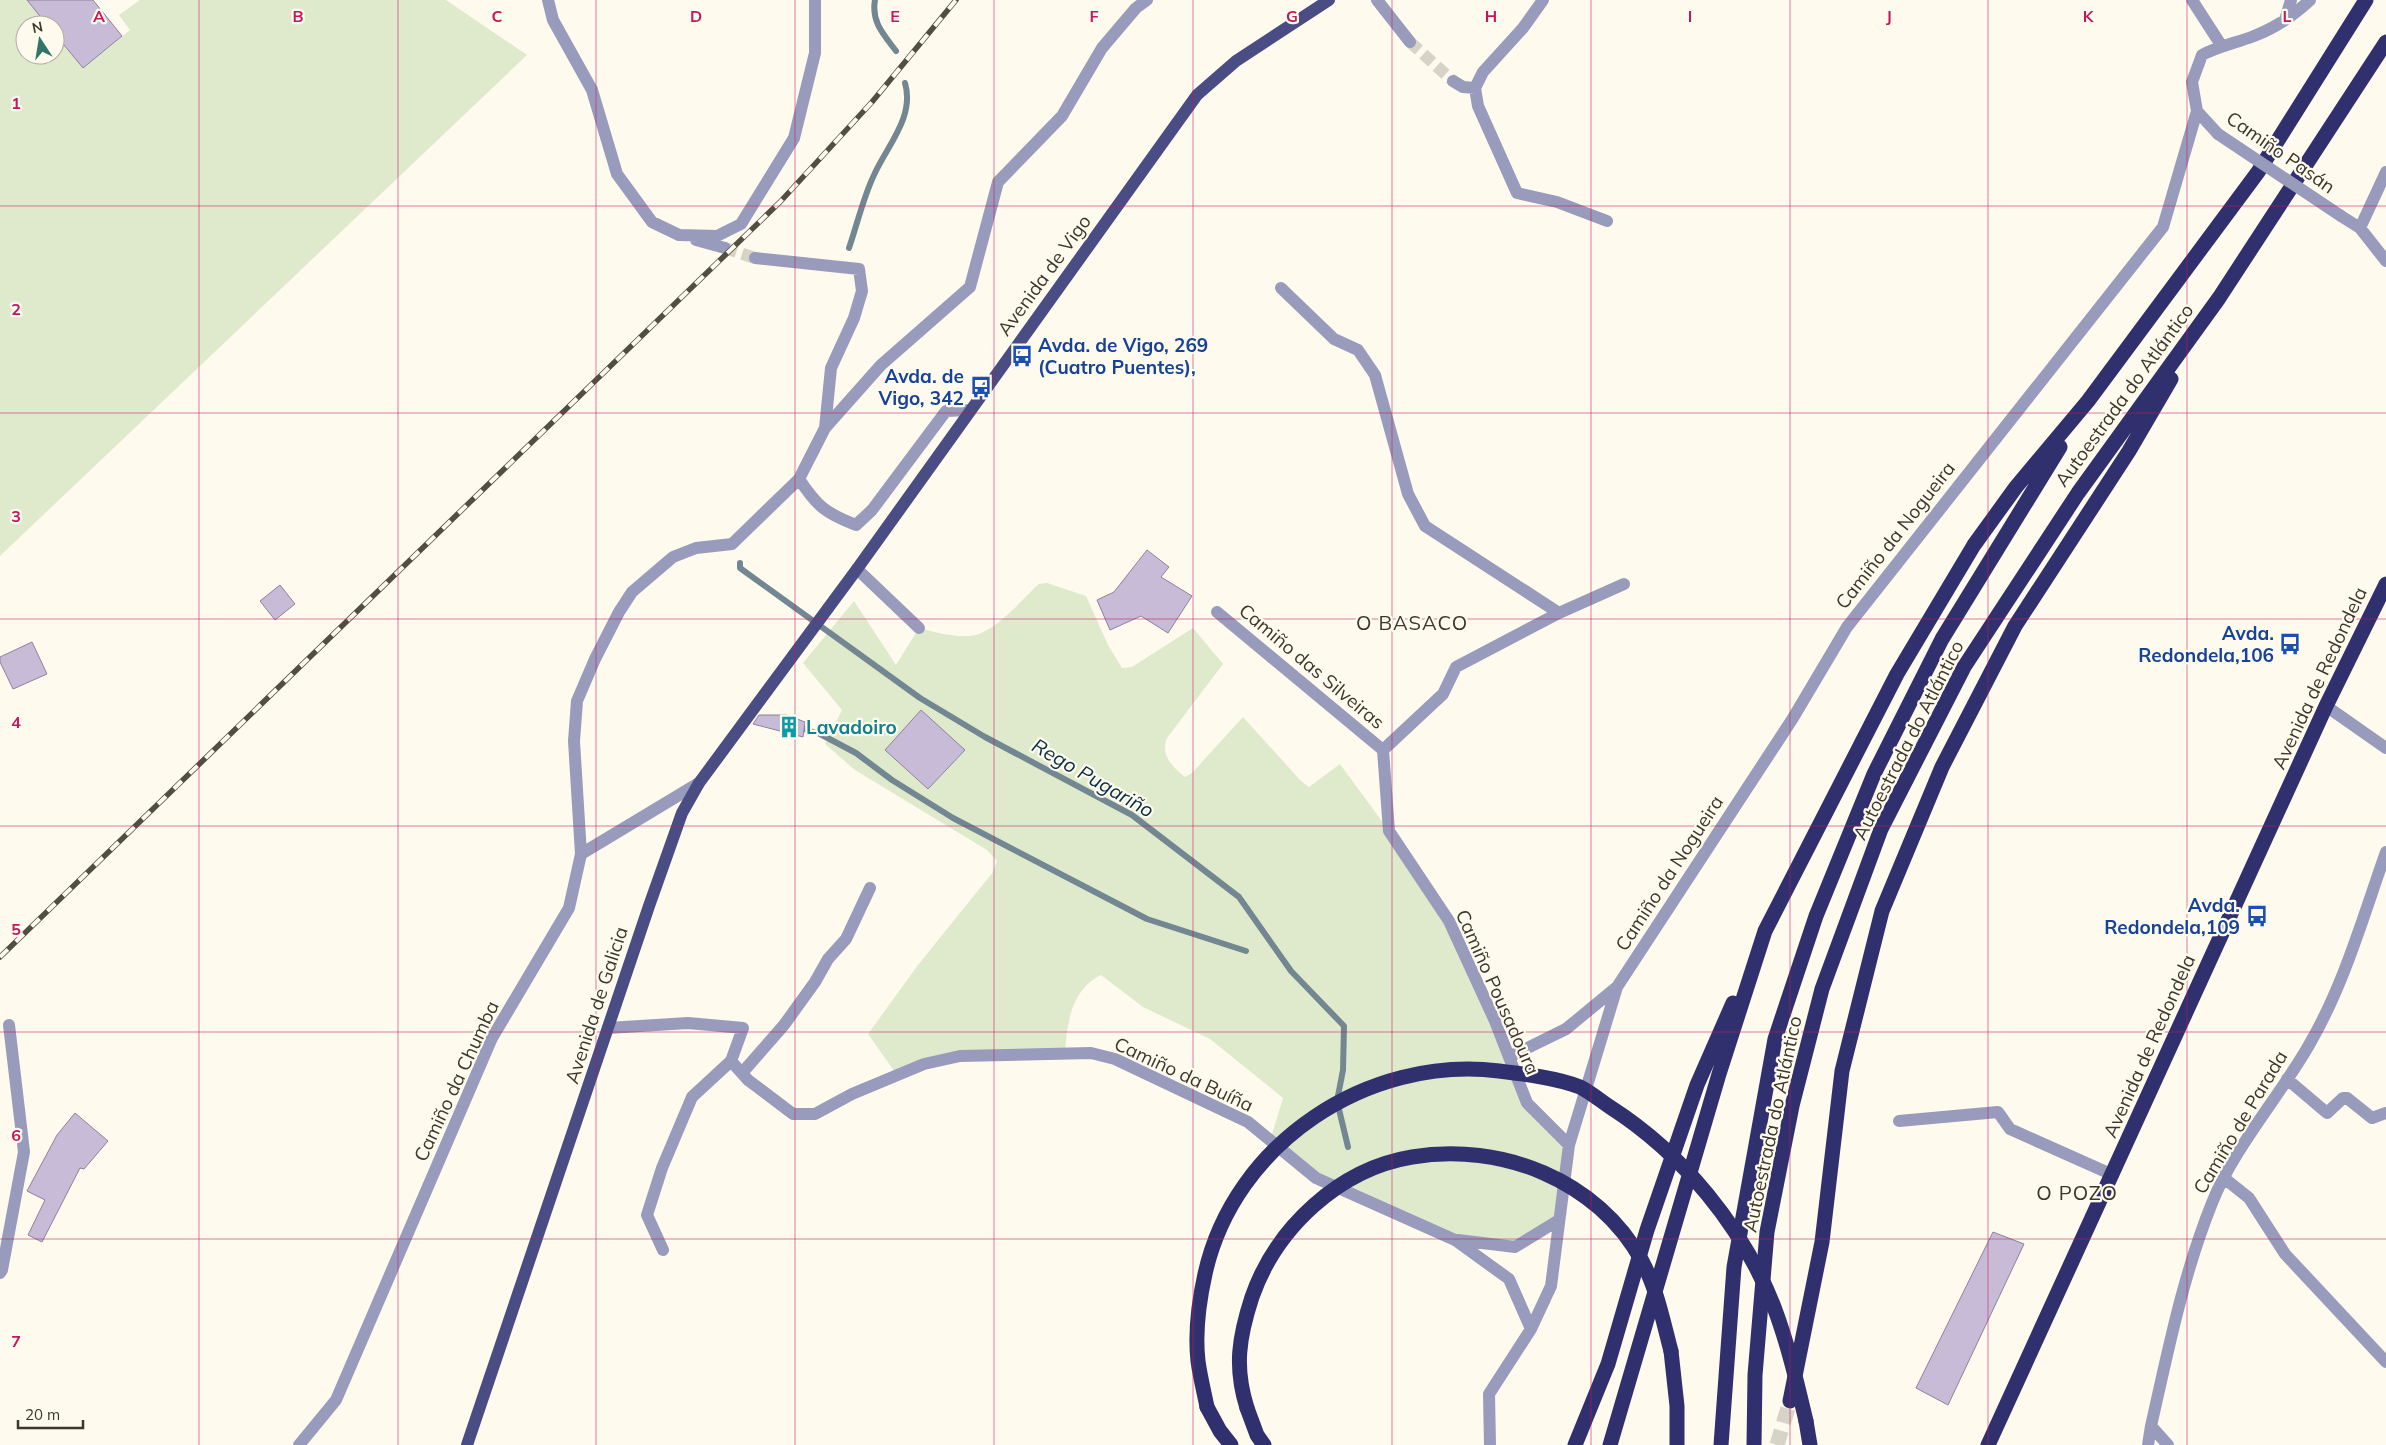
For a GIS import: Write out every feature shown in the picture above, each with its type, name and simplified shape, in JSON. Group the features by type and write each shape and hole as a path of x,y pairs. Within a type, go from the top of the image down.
{"highway":[{"name":"Autoestrada do Atlántico","path":"1610,1445 1719,1074 1764,931 1897,674 1974,545 2016,487 2088,401 2258,172 2366,0"},
{"name":"Autoestrada do Atlántico","path":"1754,1445 1755,1375 1767,1232 1792,1106 1822,990 1881,829 1964,668 2078,493 2219,298 2386,42"},
{"path":"1790,1401 1822,1242 1842,1071 1882,911 1942,767 2015,626 2129,450 2219,298"},
{"name":"Autoestrada do Atlántico","path":"1721,1445 1734,1267 1775,1039 1816,916 1874,774 1942,639 2088,401"},
{"name":"Avenida de Redondela","path":"1988,1445 2326,706 2386,584"},
{"path":"1575,1445 1608,1364 1647,1230 1697,1085 1764,931"},
{"path":"1232,1445 1220,1431 1207,1407 1198,1360 1199,1315 1205,1274 1228,1211 1269,1153 1301,1127 1342,1100 1387,1080 1432,1071 1472,1068 1528,1075 1580,1088 1640,1126 1681,1166 1728,1221 1751,1260 1774,1306 1789,1352 1810,1445"},
{"path":"1264,1445 1257,1435 1239,1384 1240,1344 1258,1281 1272,1255 1292,1227 1326,1194 1356,1176 1412,1157 1488,1156 1538,1169 1566,1183 1611,1219 1642,1260 1653,1283 1672,1351 1677,1406 1676,1445"}],"main road":[{"name":"Avenida de Vigo","path":"827,610 1197,95 1236,61 1329,0"},
{"name":"Avenida de Galicia","path":"467,1445 682,813 699,783 827,610"}],"street":[{"path":"548,0 553,20 592,90 617,174 652,222 678,235 725,248"},
{"path":"678,235 717,236 741,224 794,138 816,53 815,0"},
{"path":"825,428 881,365 970,287 998,182 1062,116 1102,48 1136,8 1147,0"},
{"path":"1377,0 1410,42"},
{"path":"1543,0 1523,28 1483,72 1475,88 1478,106 1518,193 1557,202 1607,221"},
{"path":"2192,0 2221,45"},
{"path":"2285,20 2291,0"},
{"path":"2197,111 2192,82 2202,55 2221,45 2254,36 2285,20 2310,0"},
{"path":"1453,81 1463,87 1475,88"},
{"name":"Camiño Pasán","path":"2197,111 2218,134 2360,228 2386,261"},
{"name":"Camiño da Nogueira","path":"1490,1445 1489,1394 1531,1329 1551,1286 1569,1145 1617,987 1793,718 1847,627 2162,227 2197,111"},
{"path":"2360,228 2386,172"},
{"path":"756,258 859,269 862,291 854,318 831,368 825,428"},
{"path":"1281,288 1334,339 1358,350 1375,374 1408,494 1425,526 1560,613"},
{"path":"799,479 813,500 831,515 856,525 872,510 946,411 970,410"},
{"name":"Camiño da Chumba","path":"299,1445 336,1400 492,1038 569,908 581,854 574,741 578,701 595,659 619,612 632,592 673,557 696,548 732,544 799,479 825,428"},
{"path":"857,569 919,628"},
{"path":"1383,750 1443,694 1456,667 1560,613 1624,584"},
{"name":"Camiño das Silveiras","path":"1217,612 1383,750"},
{"path":"2326,706 2386,748"},
{"name":"Camiño Pousadoura","path":"1383,750 1389,831 1449,922 1495,1020 1527,1103 1569,1145"},
{"path":"581,854 699,783"},
{"name":"Camiño de Parada","path":"2148,1445 2178,1303 2212,1203 2224,1178 2309,1046 2339,987 2386,852"},
{"path":"742,1073 784,1025 815,982 828,959 846,939 870,888"},
{"name":"Camiño da Nogueira","path":"1509,1057 1566,1029 1617,987"},
{"path":"608,1028 688,1023 743,1028 731,1061 692,1096 662,1168 647,1215 663,1250"},
{"path":"0,1273 24,1152 9,1025"},
{"name":"Camiño da Buíña","path":"731,1061 742,1073 793,1114 815,1114 852,1094 924,1064 960,1056 1091,1053 1116,1059 1248,1122 1316,1178 1456,1240 1510,1279 1531,1329"},
{"path":"2286,1079 2327,1113 2343,1098 2347,1098 2372,1118 2386,1113"},
{"path":"1899,1121 1998,1112 2010,1130 2113,1175"},
{"path":"2224,1178 2249,1198 2285,1254 2386,1362"},
{"name":"Camiño da Buíña","path":"1456,1240 1515,1248 1560,1220"},
{"path":"2151,1426 2168,1445"}],"green space":[{"path":"0,0 27,0 39,15 15,15 15,65 65,65 65,46 83,68 130,30 119,15 140,0 446,0 527,55 0,556"},
{"path":"1047,583 1086,596 1108,645 1122,668 1132,667 1193,628 1223,664 1167,738 1165,749 1168,760 1185,777 1192,773 1243,717 1301,781 1309,787 1340,764 1389,831 1449,921 1527,1103 1569,1145 1559,1220 1515,1247 1453,1238 1316,1178 1270,1141 1283,1098 1210,1039 1143,1007 1101,975 1083,989 1072,1008 1067,1030 1065,1053 960,1056 897,1075 868,1034 918,965 993,872 997,861 987,850 855,770 825,744 842,710 803,663 854,601 896,665 919,628 955,636 977,634 997,624 1039,584"}],"building":[{"path":"27,0 93,0 122,36 83,68 65,46 65,15 39,15"},
{"path":"1147,550 1169,567 1161,577 1192,596 1168,633 1141,616 1110,630 1097,600 1114,592"},
{"path":"280,585 295,604 275,620 260,601"},
{"path":"32,642 47,674 13,689 0,662 0,657"},
{"path":"921,710 965,750 928,789 885,750"},
{"name":"Lavadoiro","path":"759,715 787,715 805,722 803,737 753,724"},
{"path":"75,1113 108,1141 84,1169 80,1168 42,1242 28,1235 45,1200 27,1191 57,1135"},
{"path":"1993,1232 2024,1244 1948,1405 1916,1388"}],"waterway":[{"name":"Rego Pugariño","path":"875,0 874,8 877,22 883,34 896,51"},
{"name":"Rego Pugariño","path":"849,248 870,184 903,119 907,96 905,83"},
{"name":"Rego Pugariño","path":"740,563 740,568 920,698 985,737 1132,815 1239,897 1291,971 1344,1026 1343,1070 1337,1101 1348,1147"},
{"path":"804,729 820,734 856,753 892,780 953,818 1147,919 1246,951"}],"tunnel":[{"path":"1410,42 1453,81"},
{"path":"725,248 755,258"},
{"path":"1777,1445 1790,1401"}],"railway":[{"path":"0,957 780,202 872,102 956,0"}],"place":[{"name":"Avda. de Vigo, 269 (Cuatro Puentes),","path":"1022,356"},
{"name":"Avda. de Vigo, 342","path":"981,387"},
{"name":"Avda. Redondela,106","path":"2290,644"},
{"name":"Lavadoiro","path":"789,727"},
{"name":"Avda. Redondela,109","path":"2257,916"}],"district":[{"name":"O BASACO","path":"1412,623"},
{"name":"O POZO","path":"2077,1193"}]}
